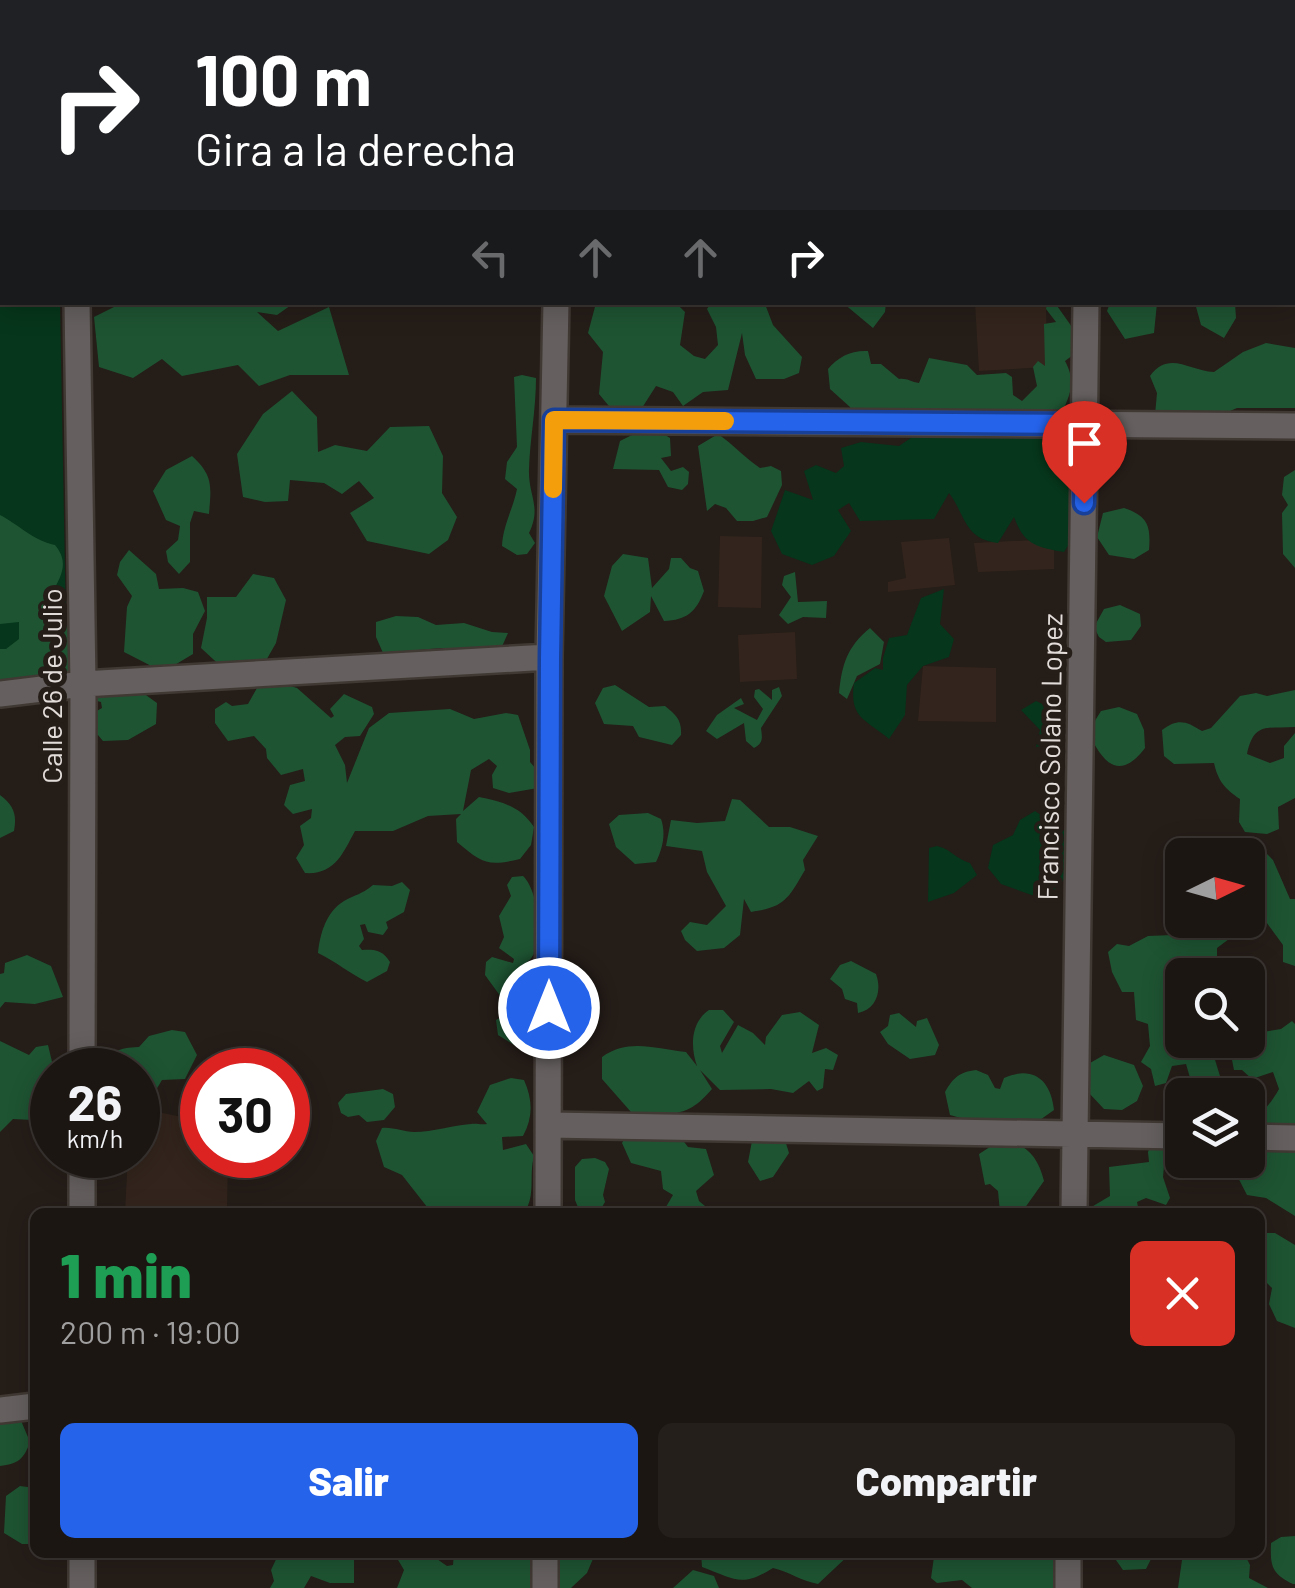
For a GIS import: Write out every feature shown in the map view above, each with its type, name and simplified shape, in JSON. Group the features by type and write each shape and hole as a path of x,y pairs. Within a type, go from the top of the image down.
{"street":[{"name":"Calle 26 de Julio","path":"77,305 83,684 82,1048"},
{"path":"548,1208 556,305"},
{"name":"Francisco Solano Lopez","path":"1074,1208 1086,305"},
{"path":"554,420 1295,426"},
{"path":"0,694 83,684 550,658"},
{"path":"549,1125 1165,1136"},
{"path":"1265,1138 1295,1138"},
{"path":"82,1178 82,1208"},
{"path":"0,1410 30,1407"},
{"path":"82,1558 82,1588"},
{"path":"544,1588 545,1558"},
{"path":"1068,1558 1068,1588"}],"shaded area":[{"path":"975,305 1046,305 1047,367 979,371"},
{"path":"720,536 762,537 761,608 718,607"},
{"path":"949,538 955,585 888,592 888,582 906,578 901,542"},
{"path":"1054,539 1054,569 978,572 974,543"},
{"path":"795,632 797,679 740,682 738,635"},
{"path":"923,666 996,668 996,722 918,721"},
{"path":"160,1112 180,1117 180,1178 228,1178 227,1208 125,1208 127,1178 160,1178"}],"green space":[{"path":"0,305 60,305 67,680 0,682"},
{"path":"118,305 291,305 277,315 257,312 278,331 329,307 349,375 290,375 259,386 238,365 182,376 162,359 133,378 99,367 94,317"},
{"path":"595,305 678,305 685,312 680,345 705,359 718,345 716,327 707,309 710,305 765,305 773,325 802,357 799,373 784,379 756,379 745,355 742,333 728,390 703,392 683,406 673,392 656,386 640,411 613,411 599,394 603,352 588,333"},
{"path":"845,305 886,305 873,328"},
{"path":"1047,305 1056,305 1078,344 1065,361 1071,384 1059,420 956,417 928,410 853,417 850,407 830,389 828,369 832,365 851,353 868,351 871,364 881,364 899,379 919,383 929,358 967,365 977,375 1006,373 1012,377 1013,395 1022,401 1037,386 1033,367 1038,361 1045,366 1044,324 1056,322"},
{"path":"1109,305 1157,305 1154,333 1125,339 1107,311"},
{"path":"1196,305 1235,305 1236,318 1224,338 1201,325"},
{"path":"1266,343 1295,348 1295,408 1237,408 1214,418 1155,415 1157,393 1150,376 1157,368 1172,363 1214,372 1243,352"},
{"path":"514,377 536,378 529,469 534,508 529,533 535,543 527,554 517,555 502,546 517,489 505,479 507,462 517,447"},
{"path":"292,391 317,417 318,452 335,445 367,451 390,427 429,426 443,456 442,493 457,517 448,540 429,554 367,541 350,513 374,498 359,481 342,494 324,483 290,480 288,501 265,502 243,497 237,454 263,414"},
{"path":"657,430 670,438 671,456 661,458 671,471 683,467 689,472 688,484 682,490 668,487 659,470 613,469 620,441 638,432"},
{"path":"921,431 1045,436 1065,464 1077,492 1077,521 1064,552 1033,543 1022,534 1014,517 998,543 978,537 949,493 934,519 860,521 849,503 838,510 851,531 834,556 812,565 782,554 771,531 785,490 813,500 804,471 816,465 836,473 844,466 841,448 861,442 899,446"},
{"path":"718,434 760,468 771,466 781,471 782,485 767,517 737,521 726,508 715,504 707,511 698,446"},
{"path":"192,456 210,482 209,514 194,511 190,523 190,562 179,574 168,562 166,551 178,540 180,526 166,520 153,491 166,470"},
{"path":"1295,470 1295,568 1283,554 1282,513 1288,505 1282,495 1284,477"},
{"path":"1124,508 1143,518 1148,528 1149,550 1134,559 1109,555 1097,537 1103,513"},
{"path":"0,515 55,545 62,557 61,574 52,593 62,619 84,636 87,663 67,680 0,690 0,649 19,639 19,622 0,624"},
{"path":"129,550 156,574 159,589 198,592 205,611 193,634 193,654 163,672 124,652 127,607 132,596 117,575"},
{"path":"623,554 648,558 652,588 669,569 671,558 681,558 698,571 704,591 698,604 685,617 664,621 651,596 650,612 622,631 604,596 612,566"},
{"path":"795,572 798,602 827,601 826,618 803,617 788,624 779,615 791,597 782,585 784,576"},
{"path":"253,574 274,578 286,600 276,643 264,664 226,671 201,648 207,597 236,597"},
{"path":"944,589 940,624 954,639 949,657 923,666 907,685 905,715 889,739 857,711 854,683 875,668 883,670 889,638 907,635 921,598"},
{"path":"1120,605 1140,614 1141,626 1131,640 1106,642 1094,627 1104,609"},
{"path":"396,616 418,617 436,625 464,623 508,633 500,651 468,659 442,648 383,653 376,637 376,622"},
{"path":"870,628 884,642 880,664 857,676 847,699 839,693 844,665 851,649"},
{"path":"101,683 132,685 157,703 156,724 128,740 103,741 98,735 86,734 84,718 102,708 101,702 93,700"},
{"path":"615,685 649,707 665,706 678,718 681,735 672,745 639,737 633,726 604,724 595,703 603,688"},
{"path":"779,687 782,696 761,728 762,739 754,748 746,741 744,723 717,739 706,731 717,715 741,698 744,704 734,708 757,720 763,709 754,697 755,690 772,700 772,690"},
{"path":"257,688 297,688 331,718 334,716 330,709 344,694 372,707 374,714 360,736 345,737 335,745 345,765 347,783 369,728 389,713 450,709 474,719 506,713 518,715 530,762 537,770 538,788 509,793 493,788 492,775 497,766 489,759 471,770 463,811 479,797 510,806 534,827 531,845 520,859 486,861 457,842 456,819 461,814 428,816 393,831 355,831 331,866 305,873 296,858 304,845 300,826 311,818 312,809 293,814 284,805 290,785 305,781 303,769 281,775 254,736 228,741 215,723 215,709 226,702 232,706 248,704"},
{"path":"1295,690 1295,727 1258,731 1247,754 1270,763 1284,758 1284,746 1295,733 1295,798 1278,807 1279,829 1267,834 1245,832 1239,822 1240,799 1223,784 1214,763 1174,764 1164,756 1162,730 1182,722 1202,731 1211,728 1240,696"},
{"path":"1036,701 1060,712 1065,727 1062,742 1036,747 1040,730 1021,710"},
{"path":"1119,707 1137,714 1144,730 1145,748 1136,758 1119,766 1106,760 1088,732 1101,711"},
{"path":"0,795 11,807 15,820 14,831 0,838"},
{"path":"732,799 740,800 769,827 790,827 818,836 803,860 805,870 784,900 751,912 744,899 740,935 724,948 697,951 681,931 690,922 707,925 726,906 707,872 702,851 666,846 671,820 725,821"},
{"path":"1035,811 1072,836 1068,873 1058,886 1040,898 1001,884 988,868 993,845 1013,835 1020,820"},
{"path":"648,813 661,819 662,846 656,862 635,864 616,847 609,824 619,815"},
{"path":"937,846 970,863 977,875 954,893 928,902 929,848"},
{"path":"1265,852 1273,860 1290,899 1295,899 1295,966 1283,962 1283,945 1265,920"},
{"path":"523,876 536,903 538,939 531,959 519,968 519,982 534,985 552,996 538,1046 519,1048 498,1035 496,1020 511,1011 485,975 486,962 492,957 513,963 514,959 499,948 504,937 499,916 511,896 507,885 512,877"},
{"path":"402,882 410,890 404,912 386,922 388,928 383,935 368,932 365,924 360,925 364,939 359,946 384,955 390,962 387,971 367,982 318,953 325,924 338,906 373,885"},
{"path":"1148,936 1230,938 1217,948 1217,958 1165,958 1165,1058 1214,1058 1221,1078 1190,1078 1186,1064 1172,1066 1165,1083 1155,1086 1151,1069 1141,1062 1150,1046 1148,1024 1136,1020 1134,992 1122,992 1108,952 1117,944 1129,946"},
{"path":"27,955 51,966 63,997 35,1004 5,1002 0,1008 0,974 4,973 5,963"},
{"path":"851,961 876,974 878,980 874,1003 858,1013 857,1003 845,999 842,989 830,979 840,965"},
{"path":"709,1010 723,1010 734,1022 720,1046 722,1053 738,1025 765,1045 766,1037 782,1015 800,1012 819,1025 812,1053 826,1048 838,1055 833,1070 825,1069 823,1088 817,1091 809,1081 793,1093 771,1089 720,1090 700,1070 712,1089 702,1100 685,1111 638,1120 602,1079 602,1057 622,1048 642,1046 686,1052 697,1066 694,1035"},
{"path":"899,1013 916,1027 917,1021 927,1018 939,1045 935,1055 910,1059 888,1044 880,1032 888,1026 890,1015"},
{"path":"1292,1021 1295,1024 1295,1216 1266,1198 1247,1195 1238,1178 1265,1178 1265,1108 1279,1089 1273,1072 1251,1078 1242,1070 1234,1070 1232,1058 1265,1058 1265,1032 1281,1029"},
{"path":"172,1030 185,1032 193,1048 180,1048 180,1079 160,1083 160,1048 126,1048 139,1047 149,1036"},
{"path":"0,1041 30,1054 30,1120 13,1119 0,1132"},
{"path":"1104,1055 1134,1065 1143,1086 1137,1101 1122,1110 1104,1109 1088,1092 1090,1063"},
{"path":"976,1070 988,1075 995,1088 1000,1089 1004,1078 1014,1074 1039,1078 1049,1091 1054,1110 1030,1127 986,1125 950,1115 945,1092 957,1076"},
{"path":"511,1078 524,1080 529,1095 530,1116 523,1136 502,1137 503,1150 526,1144 534,1156 527,1208 428,1208 402,1175 384,1167 376,1141 382,1128 414,1132 487,1124 477,1112 490,1085"},
{"path":"383,1089 393,1094 395,1107 384,1120 367,1122 359,1115 348,1117 341,1113 338,1103 346,1094"},
{"path":"1160,1123 1165,1123 1163,1177 1170,1198 1166,1205 1146,1198 1137,1202 1138,1208 1090,1208 1110,1196 1109,1167 1149,1162 1148,1152"},
{"path":"678,1134 688,1147 706,1149 714,1175 696,1191 699,1201 707,1208 665,1208 673,1195 663,1189 661,1171 631,1163 622,1143 626,1136"},
{"path":"784,1137 789,1153 773,1177 760,1181 748,1162 752,1141"},
{"path":"999,1141 1023,1147 1034,1157 1044,1181 1025,1208 1000,1208 998,1191 990,1184 985,1185 979,1154"},
{"path":"595,1158 605,1162 609,1169 601,1208 578,1208 575,1200 575,1167 582,1159"},
{"path":"1265,1233 1275,1233 1295,1245 1295,1328 1277,1321 1269,1304 1272,1288 1265,1281"},
{"path":"0,1410 17,1411 30,1442 20,1460 0,1466"},
{"path":"20,1486 30,1487 30,1544 22,1544 4,1533 6,1496"},
{"path":"1295,1536 1293,1584 1274,1568 1271,1543"},
{"path":"277,1558 354,1558 354,1583 330,1583 311,1576 304,1588 270,1588 274,1581 271,1570"},
{"path":"397,1558 437,1558 447,1566 453,1565 454,1558 593,1558 587,1573 571,1588 397,1588 404,1570"},
{"path":"701,1558 846,1558 818,1584 773,1568 745,1580 702,1567"},
{"path":"934,1558 1046,1558 1057,1561 1061,1588 972,1588 962,1580 937,1583 931,1578"},
{"path":"1115,1558 1152,1558 1146,1569 1123,1570"},
{"path":"1182,1558 1246,1558 1249,1578 1268,1588 1178,1588"},
{"path":"693,1570 714,1576 719,1588 673,1588"}],"slow traffic":[{"path":"553,489 554,420 725,421"}],"route":[{"path":"549,1008 554,420 1085,424 1084,503"}]}
